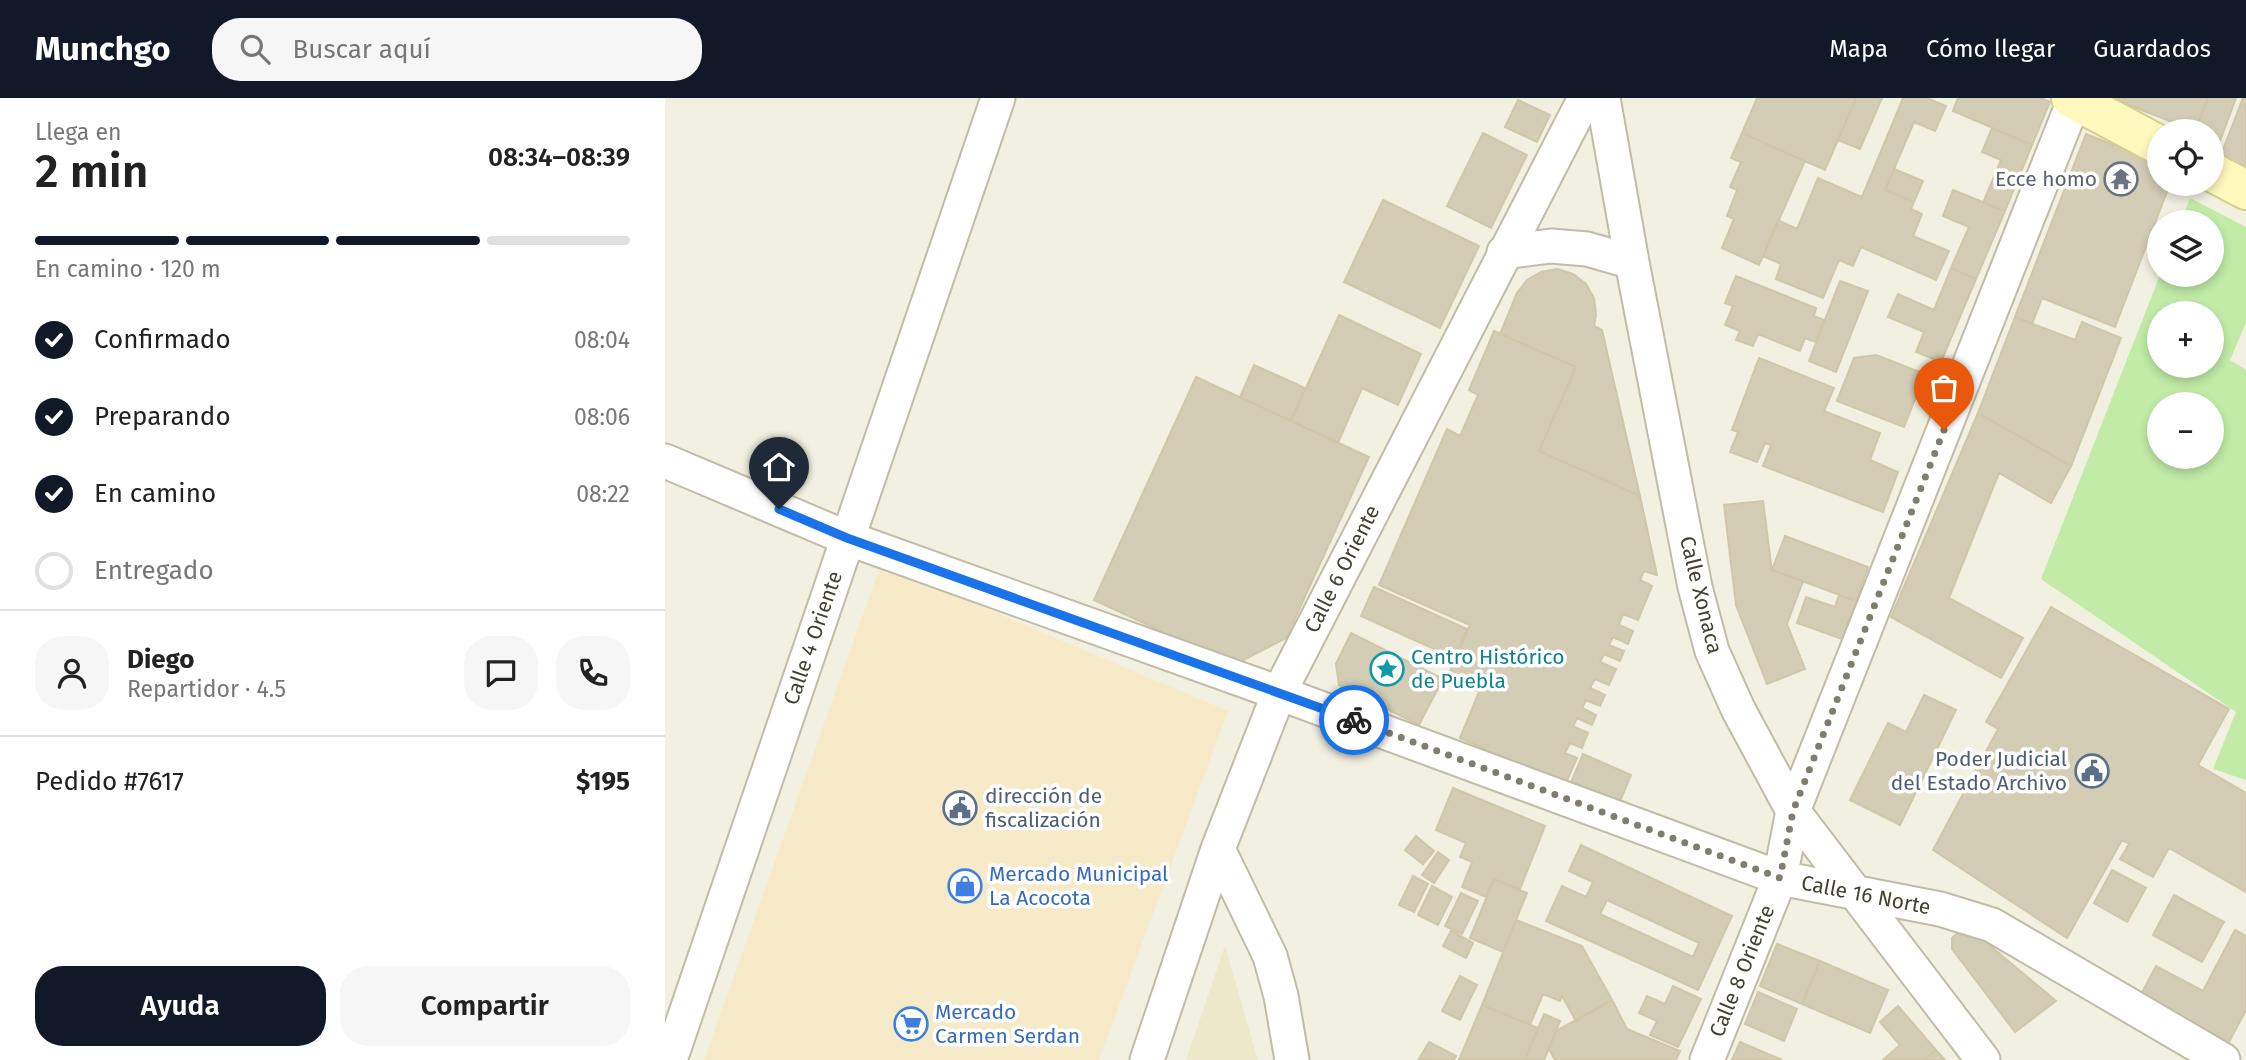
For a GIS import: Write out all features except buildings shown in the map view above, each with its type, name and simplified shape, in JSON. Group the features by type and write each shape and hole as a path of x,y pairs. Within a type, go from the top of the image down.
{"main road":[{"path":"2073,99 2147,139"},
{"path":"2224,178 2246,190"}],"street":[{"name":"Calle 4 Oriente","path":"670,1060 998,98"},
{"name":"Calle 6 Oriente","path":"1147,1060 1218,849 1279,693 1585,98"},
{"name":"Calle Xonaca","path":"1603,98 1695,587 1712,651 1738,709 1793,811 1983,1060"},
{"name":"Calle 8 Oriente","path":"1707,1060 1780,878 1793,811 2073,99"},
{"path":"1504,252 1551,246 1587,249 1632,262"},
{"name":"Calle 16 Norte","path":"665,461 847,538 1279,693 1780,878 1940,909 1992,925 2223,1060"},
{"path":"1218,849 1270,956 1281,996 1292,1060"}],"shaded area":[{"name":"Mercado Municipal La Acocota","path":"881,564 1228,711 1099,1060 704,1060"},
{"path":"1225,946 1258,1060 1186,1060"}],"green space":[{"path":"2190,198 2213,210 2186,210"},
{"path":"2224,216 2246,227 2246,323 2230,360 2246,370 2246,780 2213,769 2236,712 2041,579 2147,308 2147,378 2224,378 2224,301 2150,301 2155,287 2224,287"}],"way so far":[{"path":"1354,720 1780,878 1793,811 1944,430"}],"place":[{"name":"Ecce homo","path":"2121,179"},
{"name":"Centro Histórico de Puebla","path":"1387,669"},
{"name":"Poder Judicial del Estado Archivo","path":"2092,771"},
{"name":"dirección de fiscalización","path":"960,808"},
{"name":"Mercado Municipal La Acocota","path":"965,886"},
{"name":"Mercado Carmen Serdan","path":"911,1024"}],"route":[{"path":"779,509 847,538 1354,720"}]}
